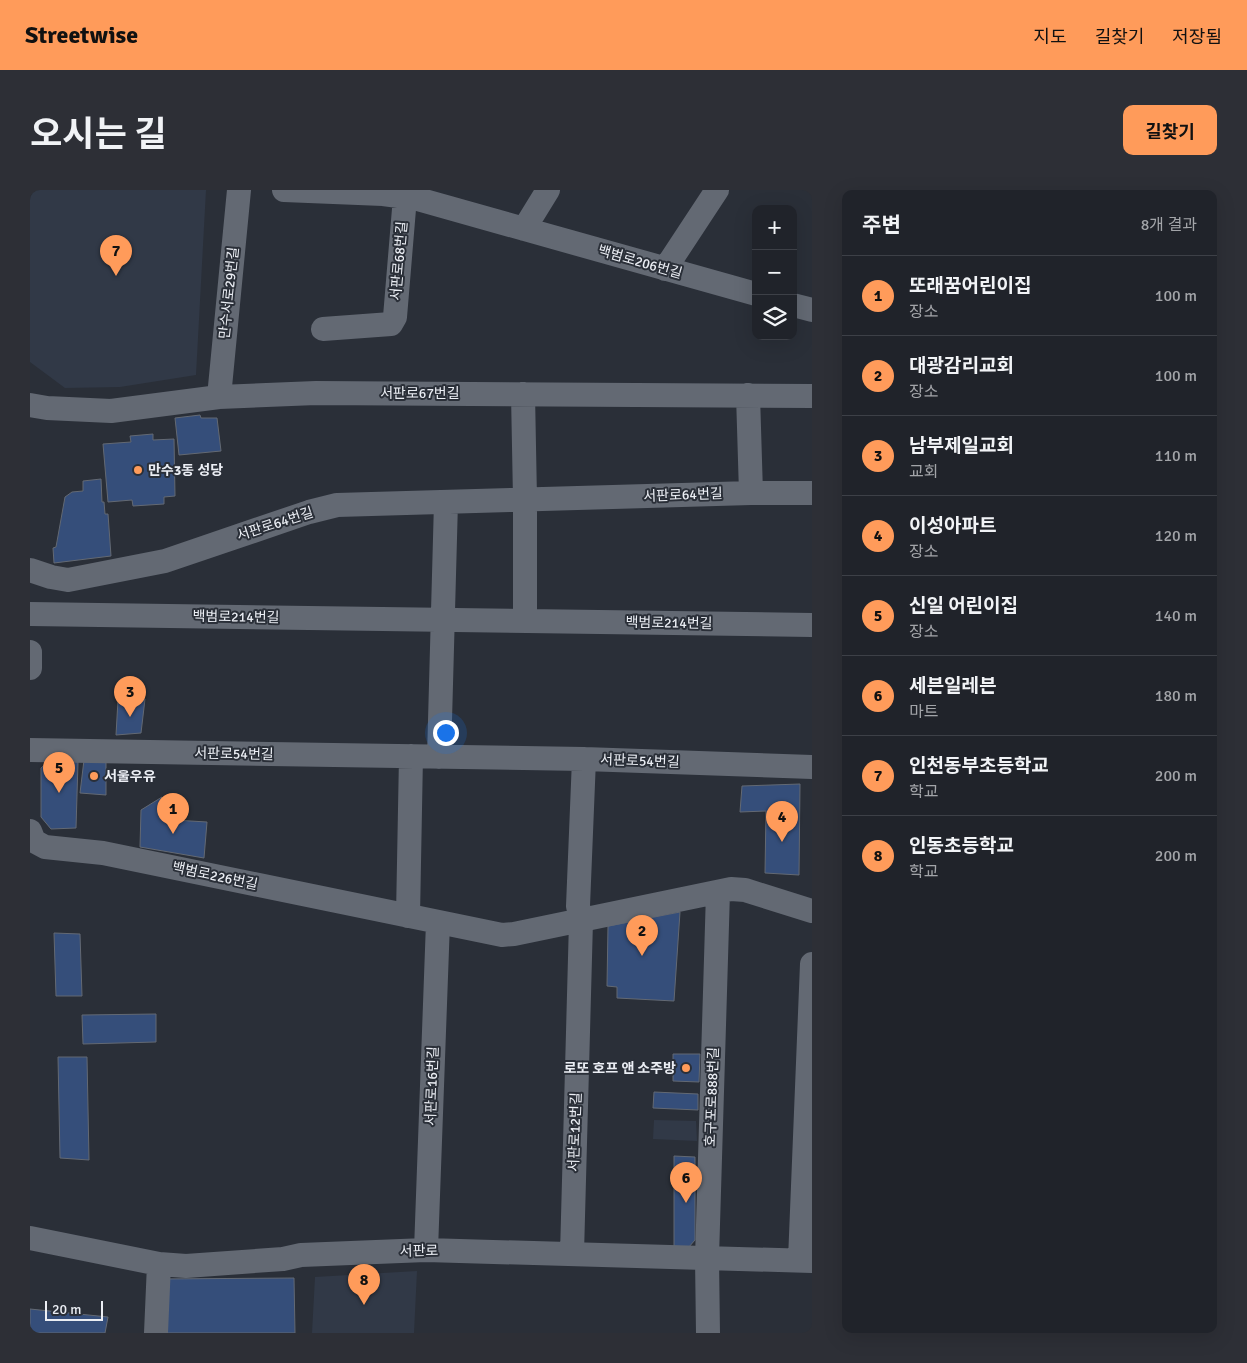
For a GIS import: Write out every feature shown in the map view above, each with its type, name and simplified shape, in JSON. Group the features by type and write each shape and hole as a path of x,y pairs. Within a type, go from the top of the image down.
{"lane":[{"name":"만수서로29번길","path":"219,396 239,190"},
{"name":"백범로206번길","path":"284,190 420,196 524,229 752,293"},
{"path":"524,229 548,190"},
{"path":"665,269 716,190"},
{"name":"서판로68번길","path":"323,329 391,324 395,317 420,196"},
{"path":"797,306 812,310"},
{"name":"서판로67번길","path":"30,405 47,408 111,412 219,396 316,393 812,396"},
{"path":"523,394 525,621"},
{"path":"748,395 751,493"},
{"name":"서판로64번길","path":"30,570 51,578 68,580 165,562 309,512 337,505 812,492"},
{"path":"439,757 446,502"},
{"name":"백범로214번길","path":"30,614 812,625"},
{"path":"30,652 30,668"},
{"name":"서판로54번길","path":"30,750 584,759 812,767"},
{"path":"408,916 411,756"},
{"path":"581,920 578,906 584,759"},
{"name":"백범로226번길","path":"30,830 34,840 45,847 103,853 502,935 731,889 745,890 812,912"},
{"name":"호구포로888번길","path":"708,1333 707,1258 718,892"},
{"name":"서판로12번길","path":"572,1254 581,920"},
{"name":"서판로16번길","path":"426,1250 438,922"},
{"path":"806,1261 812,964"},
{"name":"서판로","path":"30,1238 159,1264 186,1266 283,1259 301,1255 426,1250 806,1261"},
{"path":"156,1333 159,1264"}],"shaded area":[{"path":"30,190 206,190 196,375 120,387 65,388 30,362"},
{"path":"654,1120 696,1121 697,1141 653,1139"},
{"path":"417,1271 414,1333 312,1333 315,1277"}],"building":[{"path":"200,415 201,418 217,418 221,451 179,455 175,418"},
{"name":"만수3동 성당","path":"153,434 153,440 174,439 175,496 164,497 164,504 133,506 132,500 108,502 103,444 131,442 130,436"},
{"path":"101,479 102,502 104,502 105,514 108,514 111,556 54,563 53,548 56,547 65,497 72,492 83,491 83,481"},
{"path":"145,699 141,733 116,735 118,700"},
{"name":"서울우유","path":"106,758 106,795 80,793 84,760"},
{"path":"51,759 78,762 76,828 51,829 41,817 41,768"},
{"path":"800,784 799,875 765,873 766,811 740,812 742,786"},
{"path":"162,797 160,809 173,810 174,820 207,822 204,858 140,847 141,810"},
{"path":"680,912 674,1001 617,998 617,987 607,986 608,926"},
{"path":"54,933 80,934 82,996 56,996"},
{"path":"156,1014 156,1042 83,1044 82,1015"},
{"name":"로또 호프 앤 소주방","path":"673,1054 700,1054 699,1082 673,1081"},
{"path":"58,1057 87,1057 89,1160 60,1158"},
{"path":"654,1092 698,1094 698,1110 653,1108"},
{"path":"674,1156 695,1157 695,1240 688,1248 674,1247"},
{"path":"294,1278 295,1333 156,1333 159,1279"},
{"path":"30,1309 108,1317 105,1333 30,1333"}],"place":[{"name":"인천동부초등학교","path":"116,276"},
{"name":"만수3동 성당","path":"138,470"},
{"name":"남부제일교회","path":"130,717"},
{"name":"서울우유","path":"94,776"},
{"name":"신일 어린이집","path":"59,793"},
{"name":"또래꿈어린이집","path":"173,834"},
{"name":"이성아파트","path":"782,842"},
{"name":"대광감리교회","path":"642,956"},
{"name":"로또 호프 앤 소주방","path":"686,1068"},
{"name":"세븐일레븐","path":"686,1203"},
{"name":"인동초등학교","path":"364,1305"}]}
